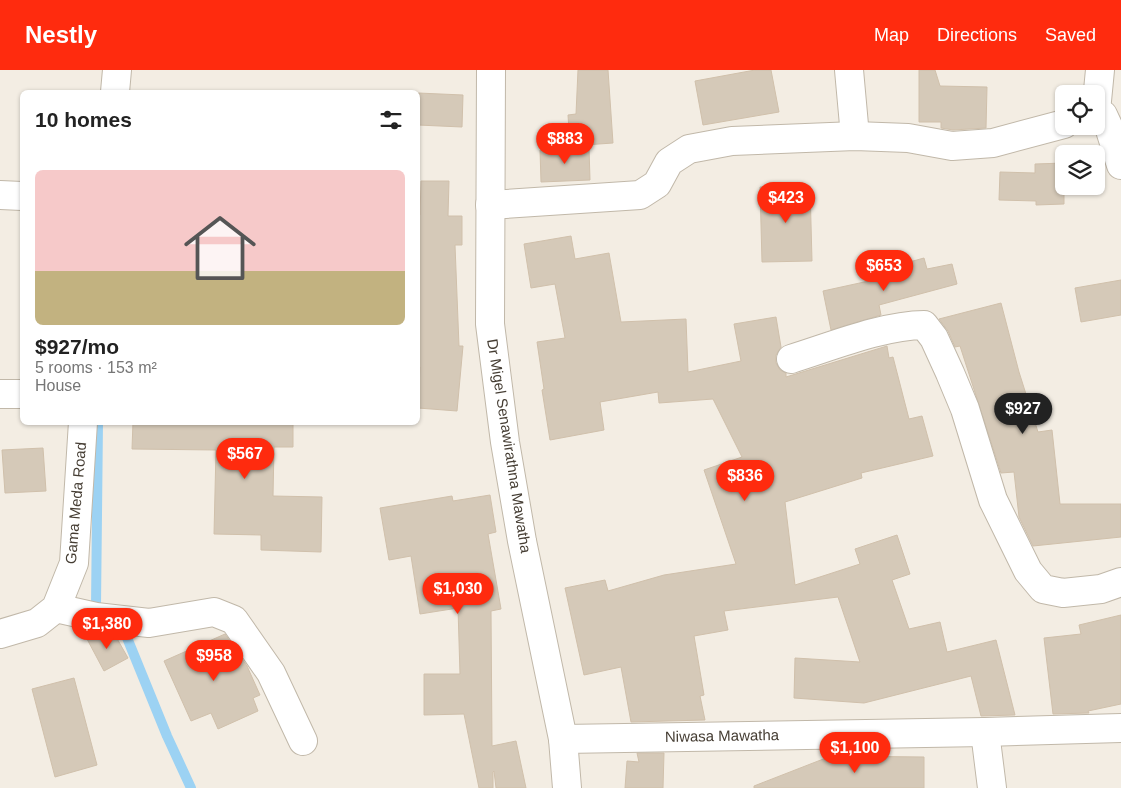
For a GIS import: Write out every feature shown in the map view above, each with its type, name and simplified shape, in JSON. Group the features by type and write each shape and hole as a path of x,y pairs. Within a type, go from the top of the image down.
{"street":[{"path":"115,90 117,70"},
{"name":"Dr Migel Senawirathna Mawatha","path":"491,70 490,324 505,442 522,541 563,740 567,788"},
{"path":"849,70 855,136"},
{"path":"1100,70 1101,85"},
{"path":"1105,116 1121,164"},
{"path":"490,205 640,195 657,184 669,162 689,149 732,141 855,136 908,138 952,146 992,143 1055,126"},
{"path":"0,195 20,196"},
{"path":"791,359 861,337 910,325 924,324 934,338 950,373 965,409 993,500 1028,571 1043,589 1063,593 1101,588 1121,582"},
{"path":"0,394 20,394"},
{"name":"Gama Meda Road","path":"56,608 74,563 82,425"},
{"path":"0,634 37,623 56,608 96,617 149,622 214,612 234,620 271,673 303,740"},
{"name":"Niwasa Mawatha","path":"563,740 1121,728"},
{"path":"985,732 992,788"}],"building":[{"path":"578,70 608,70 613,143 570,146 568,115 576,114"},
{"path":"755,70 771,70 779,112 703,125 695,81"},
{"path":"919,70 935,70 940,86 987,87 986,128 953,130 941,128 941,122 919,122"},
{"path":"420,93 463,95 462,127 420,125"},
{"path":"589,148 590,180 541,182 540,150"},
{"path":"1055,163 1055,195 1064,195 1064,204 1036,205 1036,201 999,200 1000,172 1035,173 1035,164"},
{"path":"421,181 449,181 448,216 462,216 462,245 455,245 459,346 463,346 457,411 420,408"},
{"path":"810,186 812,261 762,262 760,187"},
{"path":"571,236 575,259 609,253 621,322 686,319 688,372 741,361 734,324 776,317 781,347 776,355 776,363 780,370 786,373 786,377 887,346 889,358 893,357 909,419 922,416 933,456 861,473 862,478 785,502 795,585 860,564 855,549 897,535 910,574 892,580 909,629 940,622 947,652 996,640 1015,715 981,716 971,676 864,703 794,698 795,658 860,662 838,597 724,611 728,630 694,636 704,695 700,696 705,720 631,722 621,667 584,675 565,588 605,580 608,591 664,575 736,564 704,470 742,457 713,399 659,403 658,392 600,402 604,430 550,440 537,342 565,338 555,284 531,288 524,244"},
{"path":"924,258 927,269 952,264 957,284 879,305 881,315 831,330 823,291 887,277 884,269"},
{"path":"1121,280 1121,315 1081,322 1075,288"},
{"path":"1001,303 1019,372 1038,432 1052,430 1060,504 1121,504 1121,537 1033,546 1019,517 1014,472 1001,473 960,346 955,347 948,331 939,319"},
{"path":"133,425 293,425 293,447 274,447 273,496 322,497 321,552 261,550 261,535 214,534 216,450 132,449"},
{"path":"43,448 46,491 5,493 2,450"},
{"path":"490,495 496,532 488,534 501,609 491,611 492,746 516,741 526,788 496,788 494,771 493,788 479,788 464,714 424,715 424,674 460,674 458,608 420,614 411,556 389,560 380,508 452,496 453,501"},
{"path":"1121,615 1121,704 1088,711 1089,713 1053,714 1044,638 1081,634 1079,625"},
{"path":"97,633 115,635 128,658 104,671 87,639"},
{"path":"225,634 247,666 260,695 253,698 258,711 218,729 211,713 191,721 164,661"},
{"path":"74,678 97,765 55,777 32,689"},
{"path":"637,753 664,753 663,788 625,788 627,761 639,762"},
{"path":"831,756 924,757 924,788 754,788 754,786"}],"waterway":[{"path":"98,425 96,606 105,612"},
{"path":"121,623 167,736 191,788"}]}
